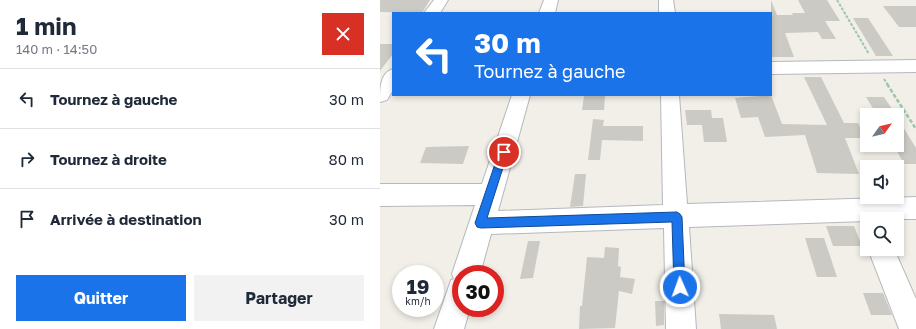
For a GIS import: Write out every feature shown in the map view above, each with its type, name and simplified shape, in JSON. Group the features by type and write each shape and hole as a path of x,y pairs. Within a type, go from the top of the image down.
{"street":[{"path":"433,12 441,0"},
{"path":"547,12 551,0"},
{"path":"666,0 667,12"},
{"path":"772,68 916,66"},
{"path":"380,95 392,77"},
{"path":"469,265 521,96"},
{"path":"670,96 682,329"},
{"path":"380,195 490,194"},
{"path":"883,212 916,208"},
{"path":"481,223 677,217 860,214"},
{"path":"883,256 914,329"},
{"path":"449,329 453,317"}],"building":[{"path":"380,0 430,0 423,12 380,12"},
{"path":"771,0 777,15 793,15 792,13 805,13 798,0 827,0 840,21 825,21 836,39 822,39 818,32 785,33 794,57 772,57"},
{"path":"883,6 916,6 916,27 899,27"},
{"path":"853,18 868,18 893,56 876,56"},
{"path":"380,44 392,44 392,55 380,71"},
{"path":"804,77 821,77 844,123 858,123 860,127 860,138 845,138 859,174 817,173 805,135 765,137 758,117 741,118 735,98 771,96 782,124 827,125"},
{"path":"584,96 605,96 604,110 582,110"},
{"path":"866,97 884,97 891,108 873,108"},
{"path":"685,110 711,110 712,118 723,118 727,142 704,142 702,125 687,125"},
{"path":"593,119 604,120 603,126 643,126 643,141 602,140 600,160 588,160"},
{"path":"904,128 916,148 916,164 904,164 904,160 902,160 898,152 904,152"},
{"path":"469,146 463,164 420,163 426,147"},
{"path":"575,174 586,174 583,206 570,207"},
{"path":"826,226 854,226 860,241 860,246 833,246"},
{"path":"805,238 824,238 837,277 817,277"},
{"path":"528,241 540,241 533,278 520,279"},
{"path":"605,247 619,248 618,266 621,267 620,277 635,279 632,294 619,291 615,328 579,329 580,306 582,306 587,257 604,258"},
{"path":"863,293 883,293 892,315 871,315"},
{"path":"655,301 664,301 664,325 656,326"},
{"path":"719,314 774,315 777,329 721,329"}],"route":[{"path":"504,152 481,223 677,217 680,287"}]}
